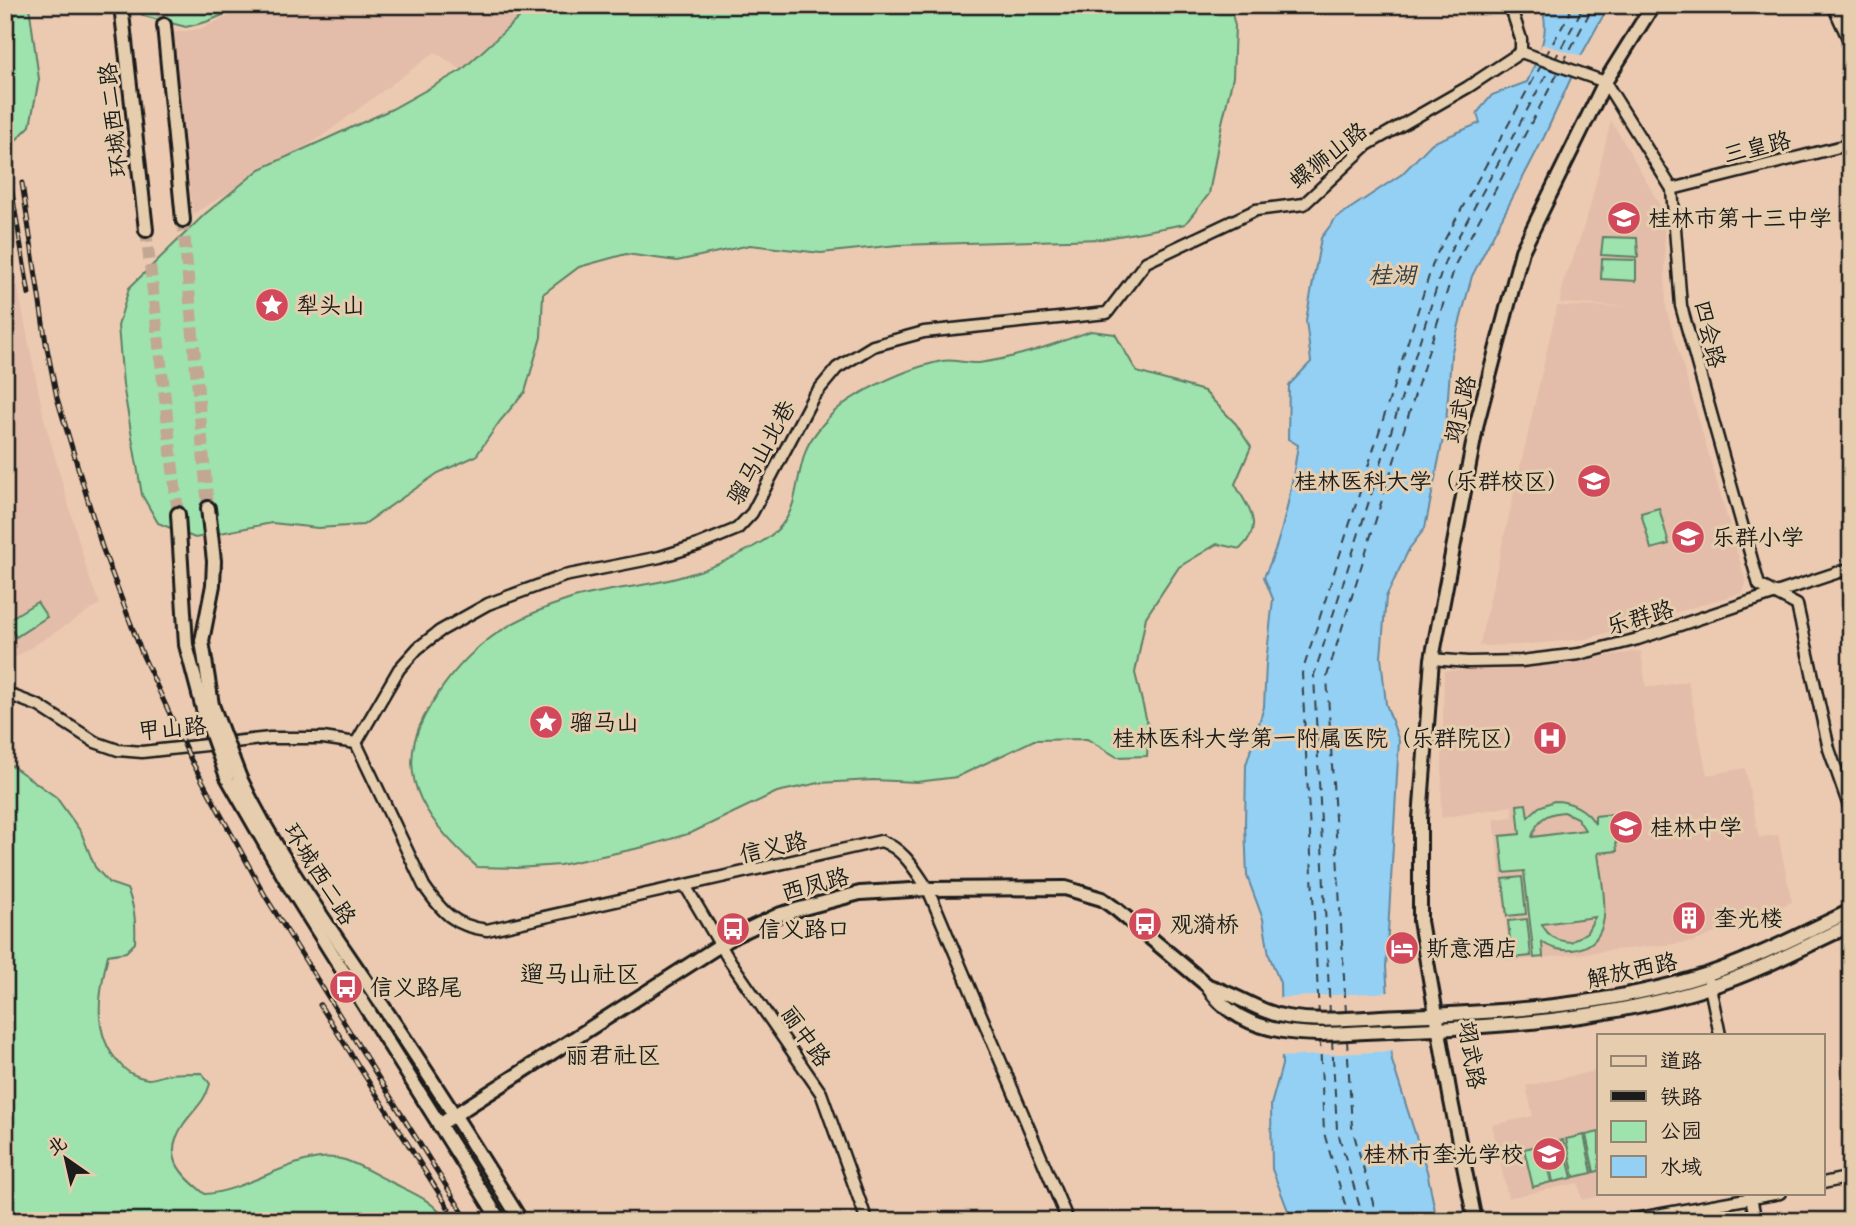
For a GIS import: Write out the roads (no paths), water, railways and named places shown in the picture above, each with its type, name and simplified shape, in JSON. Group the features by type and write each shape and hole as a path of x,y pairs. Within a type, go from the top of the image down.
{"highway":[{"path":"1835,5 1851,40"}],"main road":[{"name":"环城西二路","path":"121,5 146,230"},
{"name":"翊武路","path":"1483,1221 1420,921 1420,820 1432,659 1477,422 1522,251 1605,82 1653,5"},
{"path":"164,25 183,220"},
{"name":"环城西二路","path":"208,508 214,562 213,585 202,641 208,707"},
{"name":"环城西二路","path":"178,514 186,645 233,776 277,866 500,1221"},
{"name":"环城西二路","path":"233,776 297,881 456,1116 522,1221"},
{"name":"西凤路","path":"439,1125 760,923 807,906 860,893 929,889 1043,888 1082,891 1102,899 1117,910 1208,986 1215,999 1241,1017 1263,1026 1303,1033 1409,1030"},
{"name":"解放西路","path":"1709,981 1741,961 1851,911"},
{"name":"解放西路","path":"1409,1030 1441,1022 1607,1012 1709,981 1746,974 1851,925"},
{"name":"西凤路","path":"1208,986 1268,1012 1304,1019 1408,1015"},
{"name":"解放西路","path":"1408,1015 1441,1022"},
{"name":"翊武路","path":"1441,1022 1451,1101 1475,1221"}],"street":[{"path":"1510,5 1521,39 1521,52 1605,82"},
{"name":"螺狮山路","path":"1146,262 1256,210 1304,204 1367,145 1468,87 1521,52"},
{"name":"四会路","path":"1605,82 1672,188 1681,306 1759,585 1797,605 1829,749 1851,812"},
{"name":"三皇路","path":"1672,188 1851,144"},
{"name":"骝马山北巷","path":"356,743 399,668 418,648 463,618 498,600 564,576 660,557 737,529 752,513 813,397 837,368 846,362 873,346 924,332 1107,313 1146,262"},
{"name":"乐群路","path":"1432,659 1468,662 1521,661 1579,654 1638,639 1851,568"},
{"name":"甲山路","path":"5,693 39,706 95,742 118,750 142,752 270,738 323,738 356,743"},
{"name":"信义路","path":"356,743 424,886 436,904 451,919 468,927 487,930 881,841 893,845 905,856 929,889 1068,1221"},
{"name":"丽中路","path":"686,887 720,946 821,1093 867,1221"},
{"path":"1709,981 1720,1034"},
{"path":"1825,1184 1851,1177"},
{"path":"1623,1221 1770,1194"},
{"path":"1750,1196 1756,1221"}],"water":[{"name":"桂湖","path":"1540,5 1609,5 1472,276 1451,355 1446,424 1425,528 1409,549 1386,597 1381,657 1386,704 1399,741 1386,967 1392,1061 1427,1171 1437,1221 1292,1221 1272,1169 1271,1105 1282,1065 1280,983 1269,955 1263,919 1247,876 1245,825 1246,765 1264,707 1273,599 1264,577 1282,529 1298,445 1288,439 1289,385 1311,362 1306,320 1321,238 1336,218 1402,174 1432,143 1480,123 1477,113 1492,95 1527,82 1544,34 1544,15"}],"tunnel":[{"path":"161,5 164,25"},
{"path":"183,220 208,508"},
{"path":"146,230 178,514"}],"railway":[{"path":"22,183 57,398 102,547 143,656 191,760 267,899 468,1221"},
{"path":"11,187 29,294"},
{"path":"320,1005 449,1209"}],"place":[{"name":"桂林市第十三中学","path":"1624,218"},
{"name":"犁头山","path":"272,305"},
{"name":"桂林医科大学（乐群校区）","path":"1594,481"},
{"name":"乐群小学","path":"1688,537"},
{"name":"骝马山","path":"546,722"},
{"name":"桂林医科大学第一附属医院（乐群院区）","path":"1550,738"},
{"name":"桂林中学","path":"1626,827"},
{"name":"奎光楼","path":"1689,918"},
{"name":"观漪桥","path":"1145,924"},
{"name":"信义路口","path":"733,929"},
{"name":"斯意酒店","path":"1402,948"},
{"name":"信义路尾","path":"346,987"},
{"name":"桂林市奎光学校","path":"1549,1154"}],"district":[{"name":"遛马山社区","path":"580,974"},
{"name":"丽君社区","path":"613,1055"}]}
